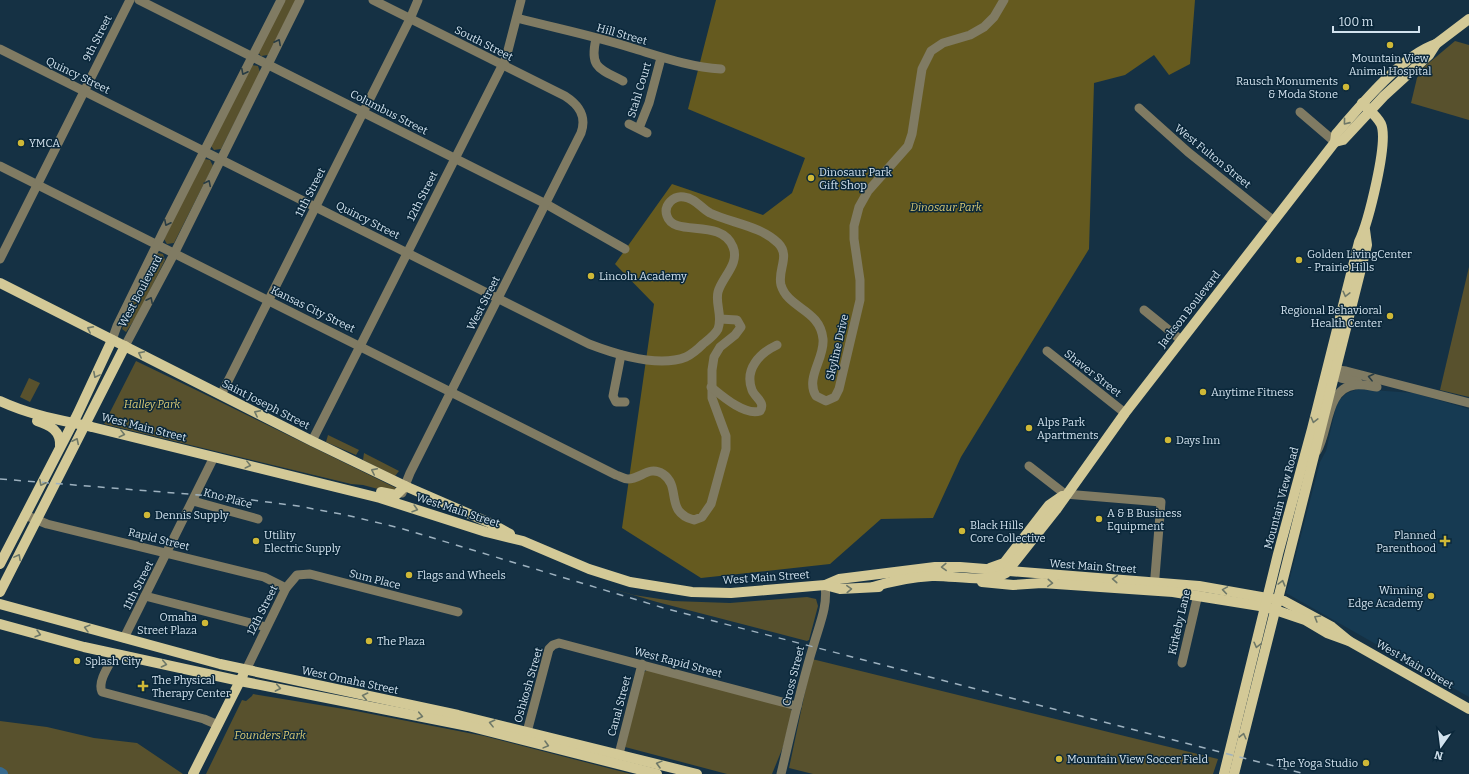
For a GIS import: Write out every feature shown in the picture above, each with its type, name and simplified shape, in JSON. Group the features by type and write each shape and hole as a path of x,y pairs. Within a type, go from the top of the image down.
{"main road":[{"name":"Jackson Boulevard","path":"1010,570 1056,510 1065,494 1180,340 1335,142 1336,134 1362,103 1379,86 1423,49 1436,44 1469,19"},
{"name":"Jackson Boulevard","path":"1335,142 1343,140 1384,96 1429,55 1436,44"},
{"name":"Mountain View Road","path":"1273,598 1313,458 1359,242 1365,230 1382,153 1383,135 1380,123 1362,103"},
{"name":"Saint Joseph Street","path":"0,283 312,441 405,486 490,523 522,541"},
{"name":"West Boulevard","path":"0,564 72,423 112,340"},
{"name":"West Boulevard","path":"0,592 125,346"},
{"name":"Mountain View Road","path":"1224,774 1242,703 1273,598 1332,371"},
{"path":"0,401 15,408 28,418 46,424 56,431 60,438 60,447"},
{"name":"West Main Street","path":"15,408 46,418 84,425 398,503 486,532 522,541 608,575 662,588 692,592 731,593 825,585 839,579 935,567 1010,570 1273,598 1309,613 1332,626 1349,640 1469,708"},
{"path":"346,489 366,488 394,495 399,494 405,486"},
{"name":"Jackson Boulevard","path":"983,568 995,567 1004,563 1049,505 1065,494"},
{"path":"1026,584 1014,581 1010,570 1011,562 1033,532 1037,521"},
{"path":"1026,548 1025,564 1034,573"},
{"path":"874,587 892,581 932,576 990,578 1000,576 1010,570"},
{"name":"West Main Street","path":"825,585 840,589 943,581 1009,585 1042,583 1154,586"},
{"name":"West Main Street","path":"1198,591 1270,609 1305,620 1327,633 1349,640"},
{"name":"West Omaha Street","path":"0,604 246,670 458,715 697,774"},
{"name":"Mountain View Road","path":"1234,774 1270,609"},
{"name":"West Omaha Street","path":"0,624 115,654 240,681 468,726 657,774"},
{"path":"193,774 246,670"},
{"path":"1219,774 1230,730 1242,703"}],"street":[{"name":"9th Street","path":"0,259 130,0"},
{"name":"Columbus Street","path":"139,0 546,204 625,249"},
{"name":"West Boulevard","path":"112,340 156,245 281,0"},
{"name":"West Boulevard","path":"125,346 174,254 300,0"},
{"name":"South Street","path":"373,0 564,96 574,102 581,112"},
{"name":"11th Street","path":"221,395 410,19 418,0"},
{"name":"12th Street","path":"312,441 454,158 502,66 510,47 521,0"},
{"name":"Skyline Drive","path":"720,319 717,299 718,292 732,267 734,252 732,246 723,235 716,231 678,226 669,220 667,216 667,207 672,199 679,197 692,199 711,213 765,235 781,247 784,257 781,282 782,287 792,300 812,315 822,333 823,345 813,381 814,391 820,399 824,400 829,400 836,395 842,382 860,300 860,280 854,239 854,226 859,207 868,191 908,146 912,134 922,70 931,51 943,43 970,35 984,27 994,17 1004,0"},
{"name":"Hill Street","path":"517,18 632,48 661,58 700,68 721,69"},
{"path":"596,39 592,53 594,60 600,68 623,81"},
{"name":"Quincy Street","path":"0,49 589,344 622,355 657,360 685,357 714,335 718,328 720,319"},
{"name":"Stahl Court","path":"638,128 649,103 661,58"},
{"name":"West Fulton Street","path":"1139,108 1188,152 1274,221"},
{"name":"West Street","path":"398,503 405,486 581,133 583,123 581,112"},
{"path":"1300,112 1335,142"},
{"path":"629,124 647,133"},
{"name":"Kansas City Street","path":"0,166 616,475 627,479 648,471 663,474 669,482 675,504 680,513 694,520 702,517 714,497 727,442 714,405 711,387"},
{"path":"1144,310 1180,340"},
{"path":"720,319 738,320 741,327 735,335 716,352 713,362 711,387 731,403 753,411 760,411 762,406 761,402 751,386 752,368 761,354 777,345"},
{"name":"Shaver Street","path":"1047,351 1125,413"},
{"path":"622,355 613,396 616,402 625,402"},
{"path":"1332,371 1341,378 1377,387"},
{"path":"1332,371 1469,403"},
{"path":"1313,458 1323,442 1333,400 1344,388 1354,385 1422,391"},
{"name":"11th Street","path":"124,638 214,457"},
{"path":"1029,466 1065,494 1161,502 1154,586"},
{"name":"Kno Place","path":"193,501 258,519"},
{"name":"Rapid Street","path":"25,515 37,521 264,577 286,588"},
{"name":"12th Street","path":"246,670 286,588 297,575 310,574"},
{"name":"Sum Place","path":"310,574 458,612"},
{"name":"Cross Street","path":"781,774 813,646 825,609 827,598 825,585"},
{"name":"Kirkeby Lane","path":"1182,663 1198,591"},
{"path":"145,596 266,627"},
{"name":"West Rapid Street","path":"553,645 559,643 798,706"},
{"name":"Oshkosh Street","path":"527,732 549,649 553,645"},
{"path":"115,654 101,683 100,688 102,692 204,719 218,725"},
{"name":"Canal Street","path":"619,754 642,664"}],"shaded area":[{"path":"1358,389 1414,393 1469,409 1469,697 1286,593 1320,462 1326,451 1337,402 1347,393"}],"green space":[{"path":"283,0 296,0 268,55 261,56 258,52"},
{"name":"Dinosaur Park","path":"716,0 1195,0 1190,64 1169,75 1154,55 1125,75 1094,83 1089,249 961,457 933,518 881,519 830,564 701,578 622,528 654,304 615,264 672,184 763,215 792,193 805,158 688,109"},
{"path":"1455,41 1469,45 1469,120 1411,103 1417,78 1424,67"},
{"path":"252,65 258,66 260,72 221,149 214,150 211,146"},
{"path":"205,159 210,160 213,166 174,243 167,244 164,239 202,162"},
{"path":"158,253 163,254 165,260 137,316 126,332 122,329 134,297"},
{"path":"1469,267 1469,397 1440,390"},
{"name":"Halley Park","path":"136,361 396,488 393,493 363,485 351,484 104,424"},
{"path":"29,378 40,383 30,402 20,397"},
{"path":"328,435 359,450 356,455 326,442"},
{"path":"364,453 399,471 395,476 363,460"},
{"path":"599,585 634,595 673,601 730,603 807,597 816,599 818,606 809,640 807,641 657,602"},
{"path":"812,659 1218,759 1213,774 813,774 789,768"},
{"path":"647,670 789,707 792,711 783,747 772,774 727,774 625,747 643,673"},
{"name":"Founders Park","path":"253,694 356,711 484,736 631,774 206,774 242,700 246,701"},
{"path":"0,721 47,727 94,738 137,743 183,774 0,774"}],"railway":[{"path":"0,479 237,498 298,506 346,515 400,528 667,609 1305,774"}],"place":[{"name":"Mountain View Animal Hospital","path":"1390,45"},
{"name":"Rausch Monuments & Moda Stone","path":"1346,87"},
{"name":"YMCA","path":"21,143"},
{"name":"Dinosaur Park Gift Shop","path":"811,178"},
{"name":"Golden LivingCenter - Prairie Hills","path":"1299,260"},
{"name":"Lincoln Academy","path":"591,276"},
{"name":"Regional Behavioral Health Center","path":"1390,316"},
{"name":"Anytime Fitness","path":"1203,392"},
{"name":"Alps Park Apartments","path":"1029,428"},
{"name":"Days Inn","path":"1168,440"},
{"name":"Dennis Supply","path":"147,515"},
{"name":"A & B Business Equipment","path":"1099,519"},
{"name":"Black Hills Core Collective","path":"962,531"},
{"name":"Utility Electric Supply","path":"256,541"},
{"name":"Planned Parenthood","path":"1445,541"},
{"name":"Flags and Wheels","path":"409,575"},
{"name":"Winning Edge Academy","path":"1431,596"},
{"name":"Omaha Street Plaza","path":"205,623"},
{"name":"The Plaza","path":"369,641"},
{"name":"Splash City","path":"77,661"},
{"name":"The Physical Therapy Center","path":"143,686"},
{"name":"Mountain View Soccer Field","path":"1059,759"},
{"name":"The Yoga Studio","path":"1366,763"}]}
